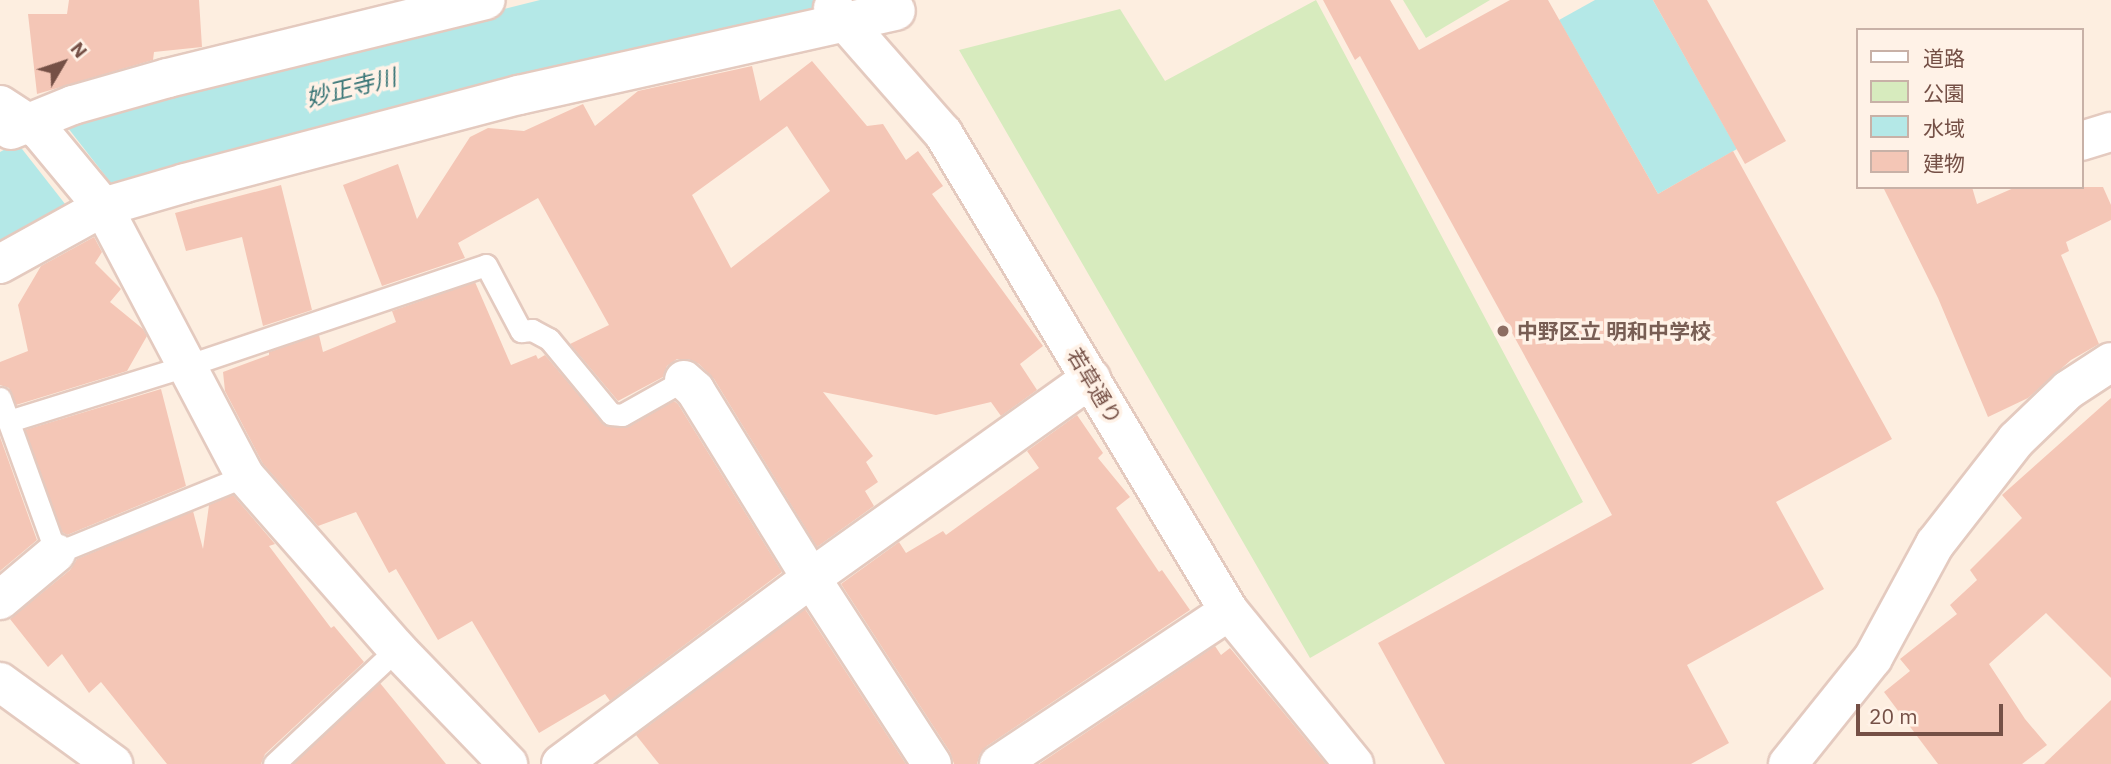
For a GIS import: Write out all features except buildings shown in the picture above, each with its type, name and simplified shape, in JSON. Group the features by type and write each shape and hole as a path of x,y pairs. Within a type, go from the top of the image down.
{"street":[{"path":"486,0 168,78 17,123 99,200 189,365 245,476 397,649 508,764"},
{"path":"0,264 99,200 519,96 837,11 896,11"},
{"name":"若草通り","path":"837,11 943,133 1229,611 1354,764"},
{"path":"2083,140 2111,132"},
{"path":"1788,764 1873,658 1935,544 2016,440 2068,390 2111,362"},
{"path":"561,764 811,578 1091,378"},
{"path":"684,380 695,390 811,578 932,764"},
{"path":"0,600 56,553"},
{"path":"999,764 1229,611"},
{"path":"0,681 113,764"}],"lane":[{"path":"9,421 189,365 486,265 521,331 532,330 549,339 611,414 622,415 684,380"},
{"path":"0,398 56,553 245,476"},
{"path":"274,764 397,649"}],"green space":[{"path":"1316,0 1583,502 1310,658 959,50 1120,9 1165,81"},
{"path":"1403,0 1490,0 1426,38"}],"water":[{"name":"妙正寺川","path":"540,0 866,0 109,183 0,247 0,152 39,131 112,107"},
{"path":"1595,0 1653,0 1737,149 1658,194 1559,20"}],"pier":[{"path":"61,119 114,187 69,209 15,140"}],"place":[{"name":"中野区立 明和中学校","path":"1503,331"}]}
